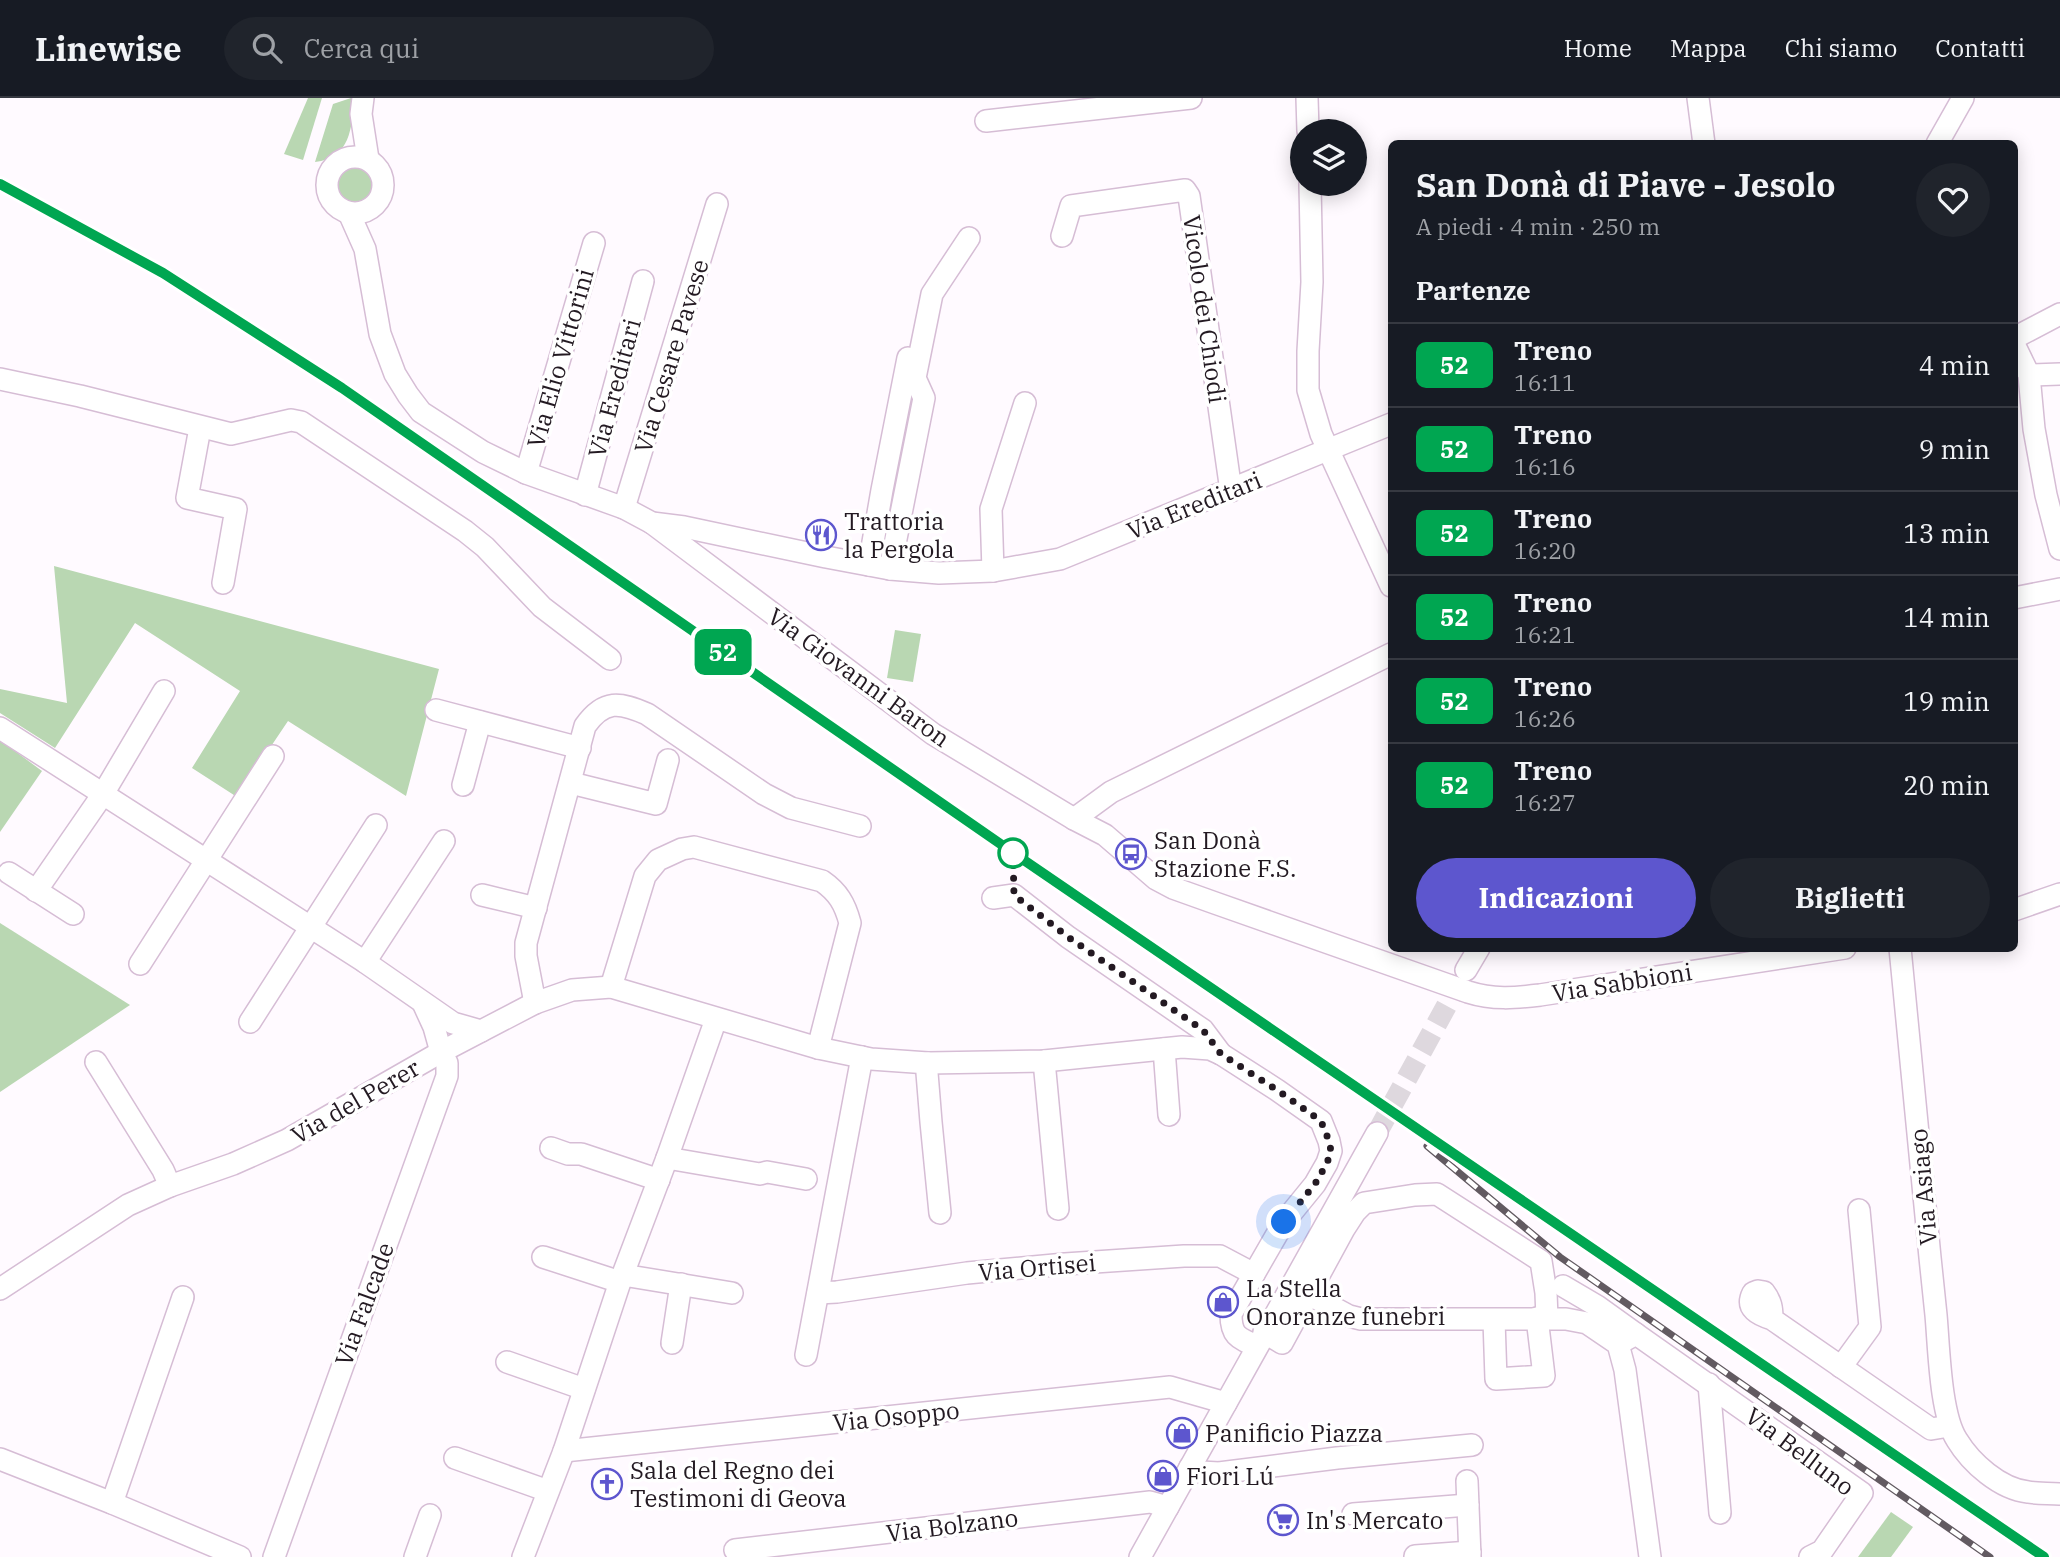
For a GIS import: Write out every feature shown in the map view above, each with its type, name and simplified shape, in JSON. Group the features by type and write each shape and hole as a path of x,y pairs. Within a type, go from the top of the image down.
{"street":[{"path":"986,121 1069,105 1191,98"},
{"path":"1307,98 1308,119"},
{"path":"1698,98 1703,140"},
{"path":"1939,140 1963,98"},
{"name":"Via Ereditari","path":"362,106 346,158 330,170 327,187 334,205 349,212 365,249 380,334 395,374 408,395 421,412 483,452 526,472 624,508 652,523 684,527 880,567 939,573 993,571 1060,559 1388,425"},
{"name":"Via Ereditari","path":"362,106 368,159 377,167 383,179 382,195 373,207 365,249"},
{"path":"346,158 357,156 368,159"},
{"name":"Vicolo dei Chiodi","path":"1062,236 1071,206 1185,190 1189,196 1231,491"},
{"path":"1310,196 1312,282 1308,390 1327,449 1388,580"},
{"name":"Via Cesare Pavese","path":"624,508 717,204"},
{"path":"349,212 363,212 373,207"},
{"path":"880,567 924,398 915,378 932,294 969,238"},
{"name":"Via Elio Vittorini","path":"526,472 594,243"},
{"name":"Via Ereditari","path":"585,495 643,281"},
{"path":"2018,336 2060,314"},
{"path":"880,567 882,490 913,336"},
{"path":"2018,353 2029,376 2034,429 2046,495 2060,550"},
{"path":"2029,376 2060,374"},
{"path":"0,379 91,398 231,435 291,420 301,422 465,531 485,547 542,607 610,659"},
{"path":"993,571 991,509 1025,403"},
{"path":"200,428 187,498 236,509 223,583"},
{"name":"Via Giovanni Baron","path":"652,523 933,734 1104,835 1156,879 1173,888 1483,996"},
{"path":"2018,597 2060,589"},
{"path":"1074,819 1111,792 1388,655"},
{"path":"36,891 103,794 164,691"},
{"path":"535,1003 526,943 585,726 593,714 602,708 613,704 629,706 647,714 764,794 791,808 860,826"},
{"path":"436,710 580,748"},
{"path":"463,785 480,722"},
{"path":"0,728 408,990 453,1023 481,1031"},
{"path":"140,964 273,756"},
{"path":"571,783 656,804 668,760"},
{"path":"250,1022 376,825"},
{"path":"365,962 444,841"},
{"path":"611,987 645,876 657,860 670,853 694,847 821,881 836,892 845,905 850,923 818,1048"},
{"path":"9,873 73,914"},
{"path":"2018,909 2060,894"},
{"path":"482,895 536,908"},
{"path":"993,898 1014,895 1068,937 1203,1030 1221,1054"},
{"path":"1466,970 1477,952"},
{"name":"Via Sabbioni","path":"1483,996 1508,999 1540,995 1819,952"},
{"name":"Via Asiago","path":"1900,952 1949,1426 1965,1451 1982,1469 2005,1484 2025,1492 2060,1494"},
{"name":"Via del Perer","path":"0,1289 128,1205 287,1140 441,1052 535,1003 572,990 611,987 818,1048 862,1057 928,1063 1044,1061 1196,1047 1221,1054 1321,1121 1331,1151 1315,1184 1284,1222 1231,1314 1231,1328 1236,1336 1260,1339"},
{"name":"Via Falcade","path":"274,1557 446,1076 447,1063 423,1003"},
{"path":"523,1557 564,1451 621,1278 716,1019"},
{"path":"1164,1049 1170,1115"},
{"path":"806,1355 862,1057"},
{"path":"1044,1061 1058,1209"},
{"path":"96,1062 163,1170 170,1186"},
{"path":"928,1063 940,1213"},
{"path":"1140,1557 1377,1133"},
{"path":"551,1148 568,1154 581,1154 659,1180"},
{"path":"667,1158 806,1179"},
{"path":"1260,1339 1282,1343 1344,1230 1364,1203 1415,1195 1437,1194 1541,1261 1546,1293 1542,1318 1544,1376 1496,1379 1494,1320"},
{"path":"1841,1367 1870,1327 1859,1210"},
{"name":"Via Ortisei","path":"818,1293 1016,1268 1198,1255 1220,1256 1254,1274"},
{"path":"543,1257 621,1278 732,1293"},
{"path":"672,1343 681,1284"},
{"name":"Via Belluno","path":"1563,1286 1597,1306 1627,1339"},
{"name":"Via Belluno","path":"1310,1295 1361,1319 1566,1319 1587,1323 1627,1339 1709,1384 1862,1493 1822,1551 1810,1557"},
{"path":"112,1503 183,1297"},
{"path":"1772,1319 1931,1429 1949,1426"},
{"path":"1627,1339 1625,1370 1650,1557"},
{"path":"507,1362 584,1389"},
{"name":"Via Belluno","path":"1709,1384 1720,1513"},
{"name":"Via Osoppo","path":"564,1451 1170,1387 1226,1403"},
{"path":"1190,1467 1201,1472 1219,1473 1472,1445"},
{"path":"455,1458 548,1491"},
{"path":"0,1459 240,1557"},
{"path":"1415,1556 1470,1555 1466,1481"},
{"name":"Via Bolzano","path":"735,1550 1150,1502 1168,1507"},
{"path":"1353,1514 1468,1505"},
{"path":"415,1557 430,1515"}],"green space":[{"path":"308,98 322,98 303,160 284,154"},
{"path":"355,99 347,140 336,155 315,162 333,104"},
{"path":"354,163 369,169 375,184 369,199 354,205 339,199 333,184 339,169"},
{"path":"54,566 439,669 406,796 288,721 237,797 192,768 240,691 135,623 55,748 0,713 0,689 67,703"},
{"path":"895,630 921,634 913,682 887,678"},
{"path":"0,740 42,771 0,832"},
{"path":"0,923 130,1005 0,1092"},
{"path":"1891,1512 1913,1527 1891,1557 1858,1557"}],"tunnel":[{"path":"1377,1133 1465,972"}],"railway":[{"path":"0,184 163,273 342,388 1015,854 2044,1557"},
{"path":"1427,1146 1560,1257 1990,1557"}],"train":[{"name":"52","path":"0,184 163,273 342,388 1015,854 2044,1557"}],"place":[{"name":"Trattoria la Pergola","path":"821,535"},
{"name":"San Donà Stazione F.S.","path":"1131,854"},
{"name":"La Stella Onoranze funebri","path":"1223,1302"},
{"name":"Panificio Piazza","path":"1182,1433"},
{"name":"Fiori Lú","path":"1163,1476"},
{"name":"Sala del Regno dei Testimoni di Geova","path":"607,1484"},
{"name":"In's Mercato","path":"1283,1520"}],"route":[{"path":"1013,853 1014,895 1068,937 1203,1030 1221,1054 1321,1121 1331,1151 1327,1163 1315,1184 1284,1222"}]}
